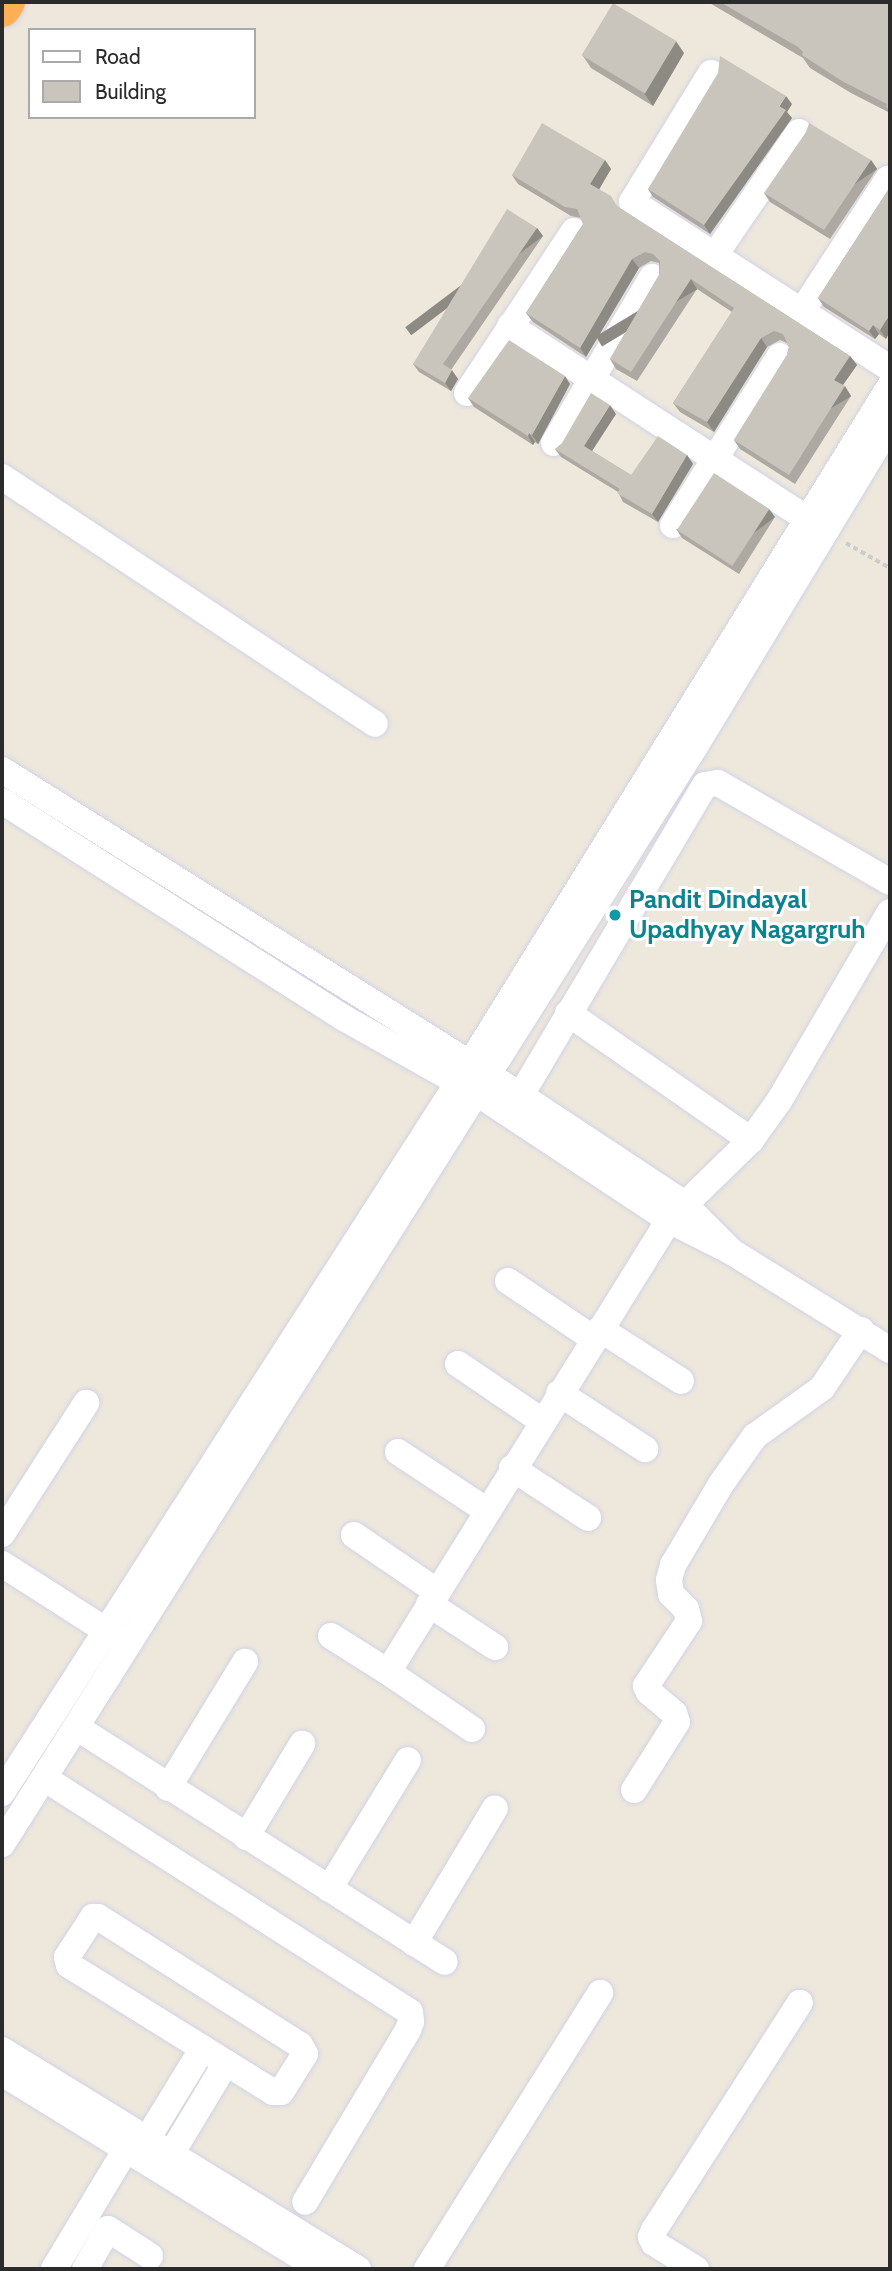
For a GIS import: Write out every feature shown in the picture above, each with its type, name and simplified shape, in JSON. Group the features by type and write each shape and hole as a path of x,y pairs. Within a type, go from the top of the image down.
{"highway":[{"path":"2,8 6,2"}],"street":[{"path":"712,73 632,202 890,368"},
{"path":"715,255 799,132"},
{"path":"802,311 888,179"},
{"path":"467,393 574,231"},
{"path":"554,443 652,277"},
{"path":"510,326 816,525"},
{"path":"673,525 780,356"},
{"path":"2,1793 117,1637 474,1078 696,745 890,386"},
{"path":"816,525 890,425"},
{"path":"2,477 375,724"},
{"path":"2,771 515,1105 732,1252 890,1350"},
{"path":"515,1105 705,785 718,783 890,882"},
{"path":"2,801 344,1018 474,1078"},
{"path":"387,1672 512,1468 676,1212 751,1140 779,1101 890,912"},
{"path":"568,1013 751,1140"},
{"path":"508,1281 681,1381"},
{"path":"634,1790 677,1722 674,1713 646,1686 689,1621 686,1609 671,1594 669,1580 673,1565 721,1484 755,1436 822,1388 861,1330"},
{"path":"458,1364 542,1421"},
{"path":"559,1394 645,1449"},
{"path":"2,1535 86,1403"},
{"path":"398,1452 486,1510"},
{"path":"512,1468 588,1518"},
{"path":"354,1535 495,1647"},
{"path":"2,1564 117,1637"},
{"path":"331,1636 472,1728"},
{"path":"2,1844 76,1727 117,1637"},
{"path":"168,1788 245,1662"},
{"path":"76,1727 445,1962"},
{"path":"246,1837 302,1744"},
{"path":"329,1889 408,1760"},
{"path":"44,1778 410,2012 408,2030 305,2202"},
{"path":"415,1943 495,1808"},
{"path":"93,1917 98,1917 300,2045 305,2054 277,2093 202,2048 69,1965 67,1957 93,1917"},
{"path":"427,2269 600,1993"},
{"path":"696,2269 654,2243 651,2237 800,2003"},
{"path":"85,2269 98,2222 137,2145 202,2048"},
{"path":"2,2050 137,2145"},
{"path":"167,2162 226,2063"},
{"path":"2,2073 358,2269"},
{"path":"167,2162 320,2269"},
{"path":"98,2222 150,2256"},
{"path":"54,2269 98,2222"}],"path":[{"path":"816,525 890,568"}],"building":[{"path":"720,2 890,2 890,110 886,107 887,104 842,81 802,55 803,52 798,47"},
{"path":"613,3 676,41 645,93 582,55"},
{"path":"720,56 786,96 779,106 786,110 704,225 648,189 718,73"},
{"path":"542,123 605,160 590,184 611,196 617,206 850,356 834,380 845,386 789,475 734,440 787,355 789,347 783,334 774,331 761,338 707,422 673,403 734,308 691,279 631,372 610,359 659,275 660,261 653,254 645,252 632,259 580,348 526,313 583,224 577,209 565,207 512,175"},
{"path":"809,123 871,160 824,230 764,193 806,132"},
{"path":"890,187 890,314 880,330 873,325 869,331 818,298"},
{"path":"507,209 537,228 443,364 452,370 445,383 413,364"},
{"path":"509,340 565,376 532,435 529,433 528,436 468,398"},
{"path":"591,393 610,405 584,446 631,475 658,436 687,455 652,514 617,493 620,489 555,449 562,443"},
{"path":"714,473 769,509 732,566 677,530"}],"place":[{"name":"Pandit Dindayal Upadhyay Nagargruh","path":"615,915"}]}
